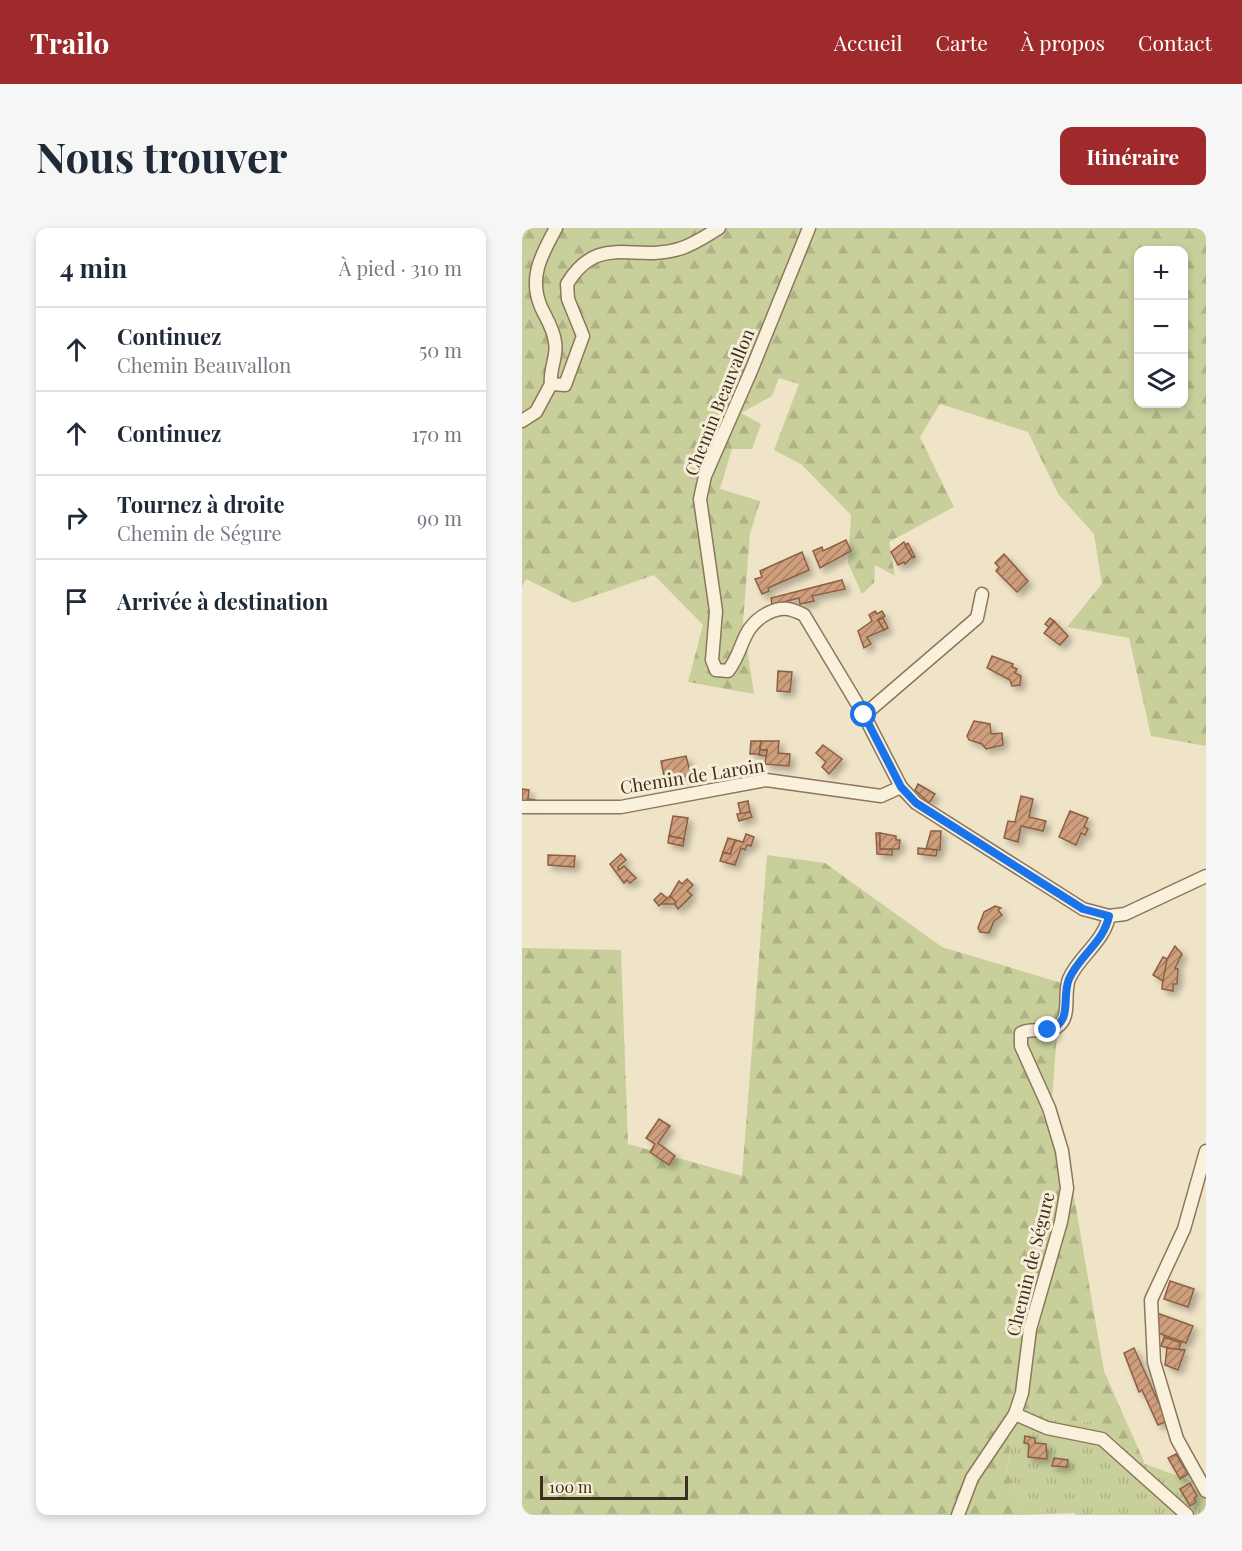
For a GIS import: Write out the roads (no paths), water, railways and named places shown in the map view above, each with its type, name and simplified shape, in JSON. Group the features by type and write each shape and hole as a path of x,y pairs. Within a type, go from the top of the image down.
{"street":[{"path":"522,421 536,412 551,384 550,375 556,346 538,301 535,278 538,261 556,228"},
{"path":"551,384 565,385 580,349 583,336 581,326 568,299 567,284 588,259 601,253 655,253 682,248 719,228"},
{"name":"Chemin Beauvallon","path":"809,228 751,371 705,476 700,499 716,611 712,660 716,670 728,671 747,630 756,619 776,609 793,609 804,615 864,715 901,787 916,803 1083,909 1109,916"},
{"path":"864,715 977,618 982,594"},
{"name":"Chemin de Laroin","path":"522,807 621,807 766,780 881,796 901,787"},
{"path":"1109,916 1146,906 1206,876"},
{"name":"Chemin de Ségure","path":"958,1515 972,1478 1015,1414 1022,1393 1030,1329 1061,1222 1067,1188 1059,1140 1049,1108 1021,1046 1021,1033 1030,1028 1048,1030 1057,1027 1065,1016 1069,980 1099,938 1109,916"},
{"path":"1206,1151 1184,1229 1151,1300 1154,1362 1177,1439 1206,1491"},
{"path":"1015,1414 1047,1428 1102,1439 1188,1515"}]}
